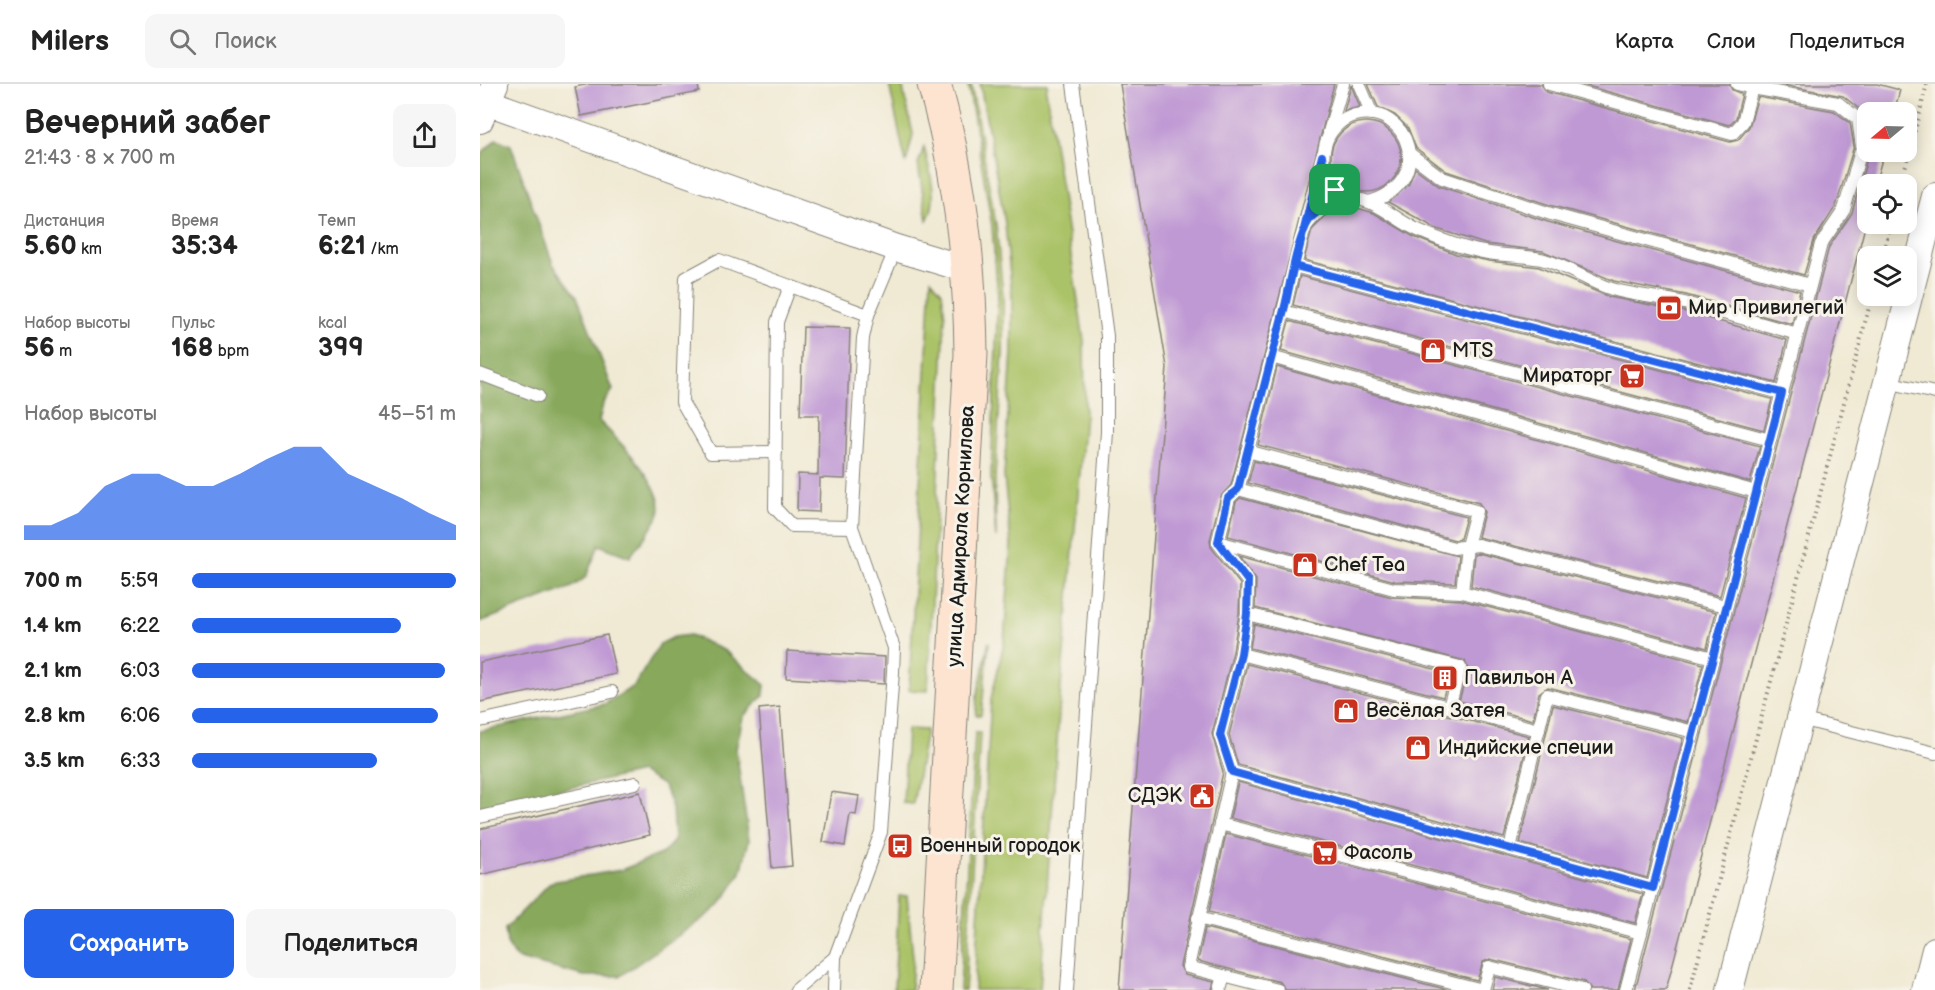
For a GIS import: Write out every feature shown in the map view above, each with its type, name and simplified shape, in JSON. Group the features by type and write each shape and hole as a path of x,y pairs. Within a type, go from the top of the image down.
{"main road":[{"name":"улица Адмирала Корнилова","path":"936,990 971,354 969,270 960,200 938,92"}],"street":[{"path":"486,101 896,248 969,270"},
{"path":"1730,990 1935,196"},
{"path":"1925,990 1935,950"}],"lane":[{"path":"1067,990 1107,421 1107,336 1073,84"},
{"path":"1218,542 1228,498 1238,489 1322,156 1343,84"},
{"path":"1359,84 1372,114"},
{"path":"1549,84 1732,134 1743,122 1752,88"},
{"path":"1626,990 1821,244 1844,210 1862,147 1858,119 1838,103 1737,84"},
{"path":"1327,139 1338,124 1354,116 1372,114 1390,121 1404,136 1410,154 1408,171 1400,186 1386,197 1369,202"},
{"path":"1410,154 1442,178 1551,214 1810,285"},
{"path":"1322,156 1325,174 1335,190 1351,199 1369,202 1418,230 1481,252 1543,260 1612,290 1682,302 1797,334"},
{"path":"1306,225 1325,206 1351,199"},
{"path":"834,990 835,957 881,832 894,648 852,527 863,338 868,315 896,248"},
{"path":"776,452 711,453 682,402 686,278 718,260 868,315"},
{"path":"1295,266 1782,393"},
{"path":"790,286 777,322 775,508 792,526 852,527"},
{"path":"1283,312 1770,440"},
{"path":"1271,357 1756,492"},
{"path":"480,374 538,396"},
{"path":"1887,382 1935,393"},
{"path":"1247,451 1476,511 1467,546 1462,592"},
{"path":"1238,489 1454,548 1478,545 1726,606"},
{"path":"1218,542 1394,589 1462,592 1713,658"},
{"path":"1218,542 1248,581 1247,614 1241,654 1220,735 1232,772 1188,967 1278,990"},
{"path":"1247,614 1460,667 1449,707"},
{"path":"1241,654 1539,730"},
{"path":"480,721 612,692"},
{"path":"1510,848 1547,695 1694,732"},
{"path":"1800,719 1935,753"},
{"path":"1232,772 1653,888"},
{"path":"480,817 635,783"},
{"path":"1220,824 1641,933"},
{"path":"1198,918 1483,990 1490,967 1582,990"},
{"path":"796,990 835,957"},
{"path":"1220,990 1224,976"}],"path":[{"path":"1904,174 1927,84"},
{"path":"1690,990 1869,306"}],"green space":[{"path":"889,84 902,84 913,134 906,164"},
{"path":"968,84 971,84 996,225 1003,296 1003,353 995,476 996,538 991,476 998,296 992,226"},
{"path":"980,84 1048,84 1046,90 1084,341 1085,415 1060,698 1040,990 974,990 991,699 1004,643 1011,544 1004,476 1012,352 1012,296 1005,223"},
{"path":"496,139 511,145 553,264 577,296 613,390 603,404 599,421 648,477 659,503 659,514 650,531 630,557 599,545 586,577 572,587 480,622 480,160 483,152"},
{"path":"924,147 933,194 931,212 927,220 918,164"},
{"path":"931,279 942,292 945,317 928,691 909,690"},
{"path":"690,635 725,651 765,685 764,695 743,717 736,749 749,840 741,873 721,904 620,976 584,976 516,958 507,944 505,929 551,882 621,870 663,853 674,841 672,808 664,786 641,772 480,808 480,731 605,704 634,686 660,644 674,637"},
{"path":"989,642 981,715 976,715 977,696"},
{"path":"907,729 926,730 913,804 903,803"},
{"path":"975,733 980,733 965,990 960,990"},
{"path":"899,896 907,896 913,957 911,990 894,990"}],"building":[{"path":"589,84 698,84 699,92 581,116 575,87"},
{"path":"1120,84 1334,84 1231,485 1221,496 1210,540 1211,547 1240,584 1239,613 1233,652 1212,734 1223,772 1180,966 1185,975 1214,982 1212,990 1119,990 1167,367"},
{"path":"1368,84 1541,84 1547,92 1730,142 1738,140 1749,127 1758,97 1834,111 1850,123 1854,146 1836,206 1814,240 1804,275 1553,206 1446,171 1416,148 1408,128 1395,115 1378,107"},
{"path":"1580,84 1729,84 1732,90 1742,94 1736,118 1729,125"},
{"path":"1777,84 1877,84 1900,90 1897,102 1857,102 1857,107 1843,96"},
{"path":"1351,86 1360,107 1344,111"},
{"path":"1366,122 1385,128 1395,138 1401,157 1395,176 1385,186 1366,192 1347,186 1337,176 1331,157 1337,138 1347,128"},
{"path":"1866,162 1881,162 1878,174 1863,174"},
{"path":"1415,168 1439,186 1548,222 1800,291 1792,324 1686,295 1614,281 1543,251 1485,244 1437,229 1388,202 1409,184"},
{"path":"1857,195 1857,234 1863,234 1860,246 1857,246 1857,257 1666,990 1635,990 1829,247 1852,213"},
{"path":"1354,207 1374,213 1414,237 1456,254 1489,261 1539,267 1609,297 1682,311 1787,340 1776,383 1304,260 1312,230 1329,213"},
{"path":"1300,276 1772,399 1764,430 1293,305"},
{"path":"1289,321 1760,446 1750,482 1281,351"},
{"path":"803,327 850,328 845,479 820,478 819,512 797,511 798,474 818,475 819,415 800,415"},
{"path":"1277,367 1746,498 1720,596 1478,537 1484,512 1479,503 1258,445"},
{"path":"1254,461 1466,517 1460,539 1455,540 1248,483"},
{"path":"1240,498 1458,556 1455,583 1395,581 1228,536 1236,502"},
{"path":"1478,553 1716,612 1707,648 1471,586 1474,554"},
{"path":"1239,556 1392,597 1461,600 1703,664 1688,722 1548,687 1539,693 1533,720 1459,701 1468,669 1465,661 1255,608 1256,580"},
{"path":"1254,624 1450,673 1443,697 1250,648"},
{"path":"607,635 616,674 480,702 480,662"},
{"path":"787,651 885,657 884,684 786,678"},
{"path":"1247,664 1529,736 1504,838 1238,765 1229,735"},
{"path":"1553,705 1683,738 1647,878 1520,843"},
{"path":"780,707 792,866 772,868 759,709"},
{"path":"1238,782 1643,894 1635,923 1230,818"},
{"path":"640,792 650,835 480,875 480,829"},
{"path":"831,792 859,796 856,815 850,814 845,846 823,842"},
{"path":"1226,834 1631,939 1618,990 1590,990 1584,982 1490,959 1483,962 1477,980 1209,912"},
{"path":"1205,928 1449,990 1286,990 1280,982 1198,961"},
{"path":"1495,977 1548,990 1492,990"}],"place":[{"name":"Мир Привилегий","path":"1669,308"},
{"name":"MTS","path":"1433,351"},
{"name":"Мираторг","path":"1632,376"},
{"name":"Chef Tea","path":"1305,565"},
{"name":"Павильон А","path":"1445,678"},
{"name":"Весёлая Затея","path":"1346,711"},
{"name":"Индийские специи","path":"1418,748"},
{"name":"СДЭК","path":"1202,796"},
{"name":"Военный городок","path":"900,846"},
{"name":"Фасоль","path":"1325,853"}],"route":[{"path":"1335,190 1325,174 1322,156 1295,266 1782,393 1653,888 1232,772 1220,735 1241,654 1247,614 1248,581 1218,542 1228,498 1238,489 1271,357 1295,266 1306,225 1325,206 1351,199 1335,190"}]}
